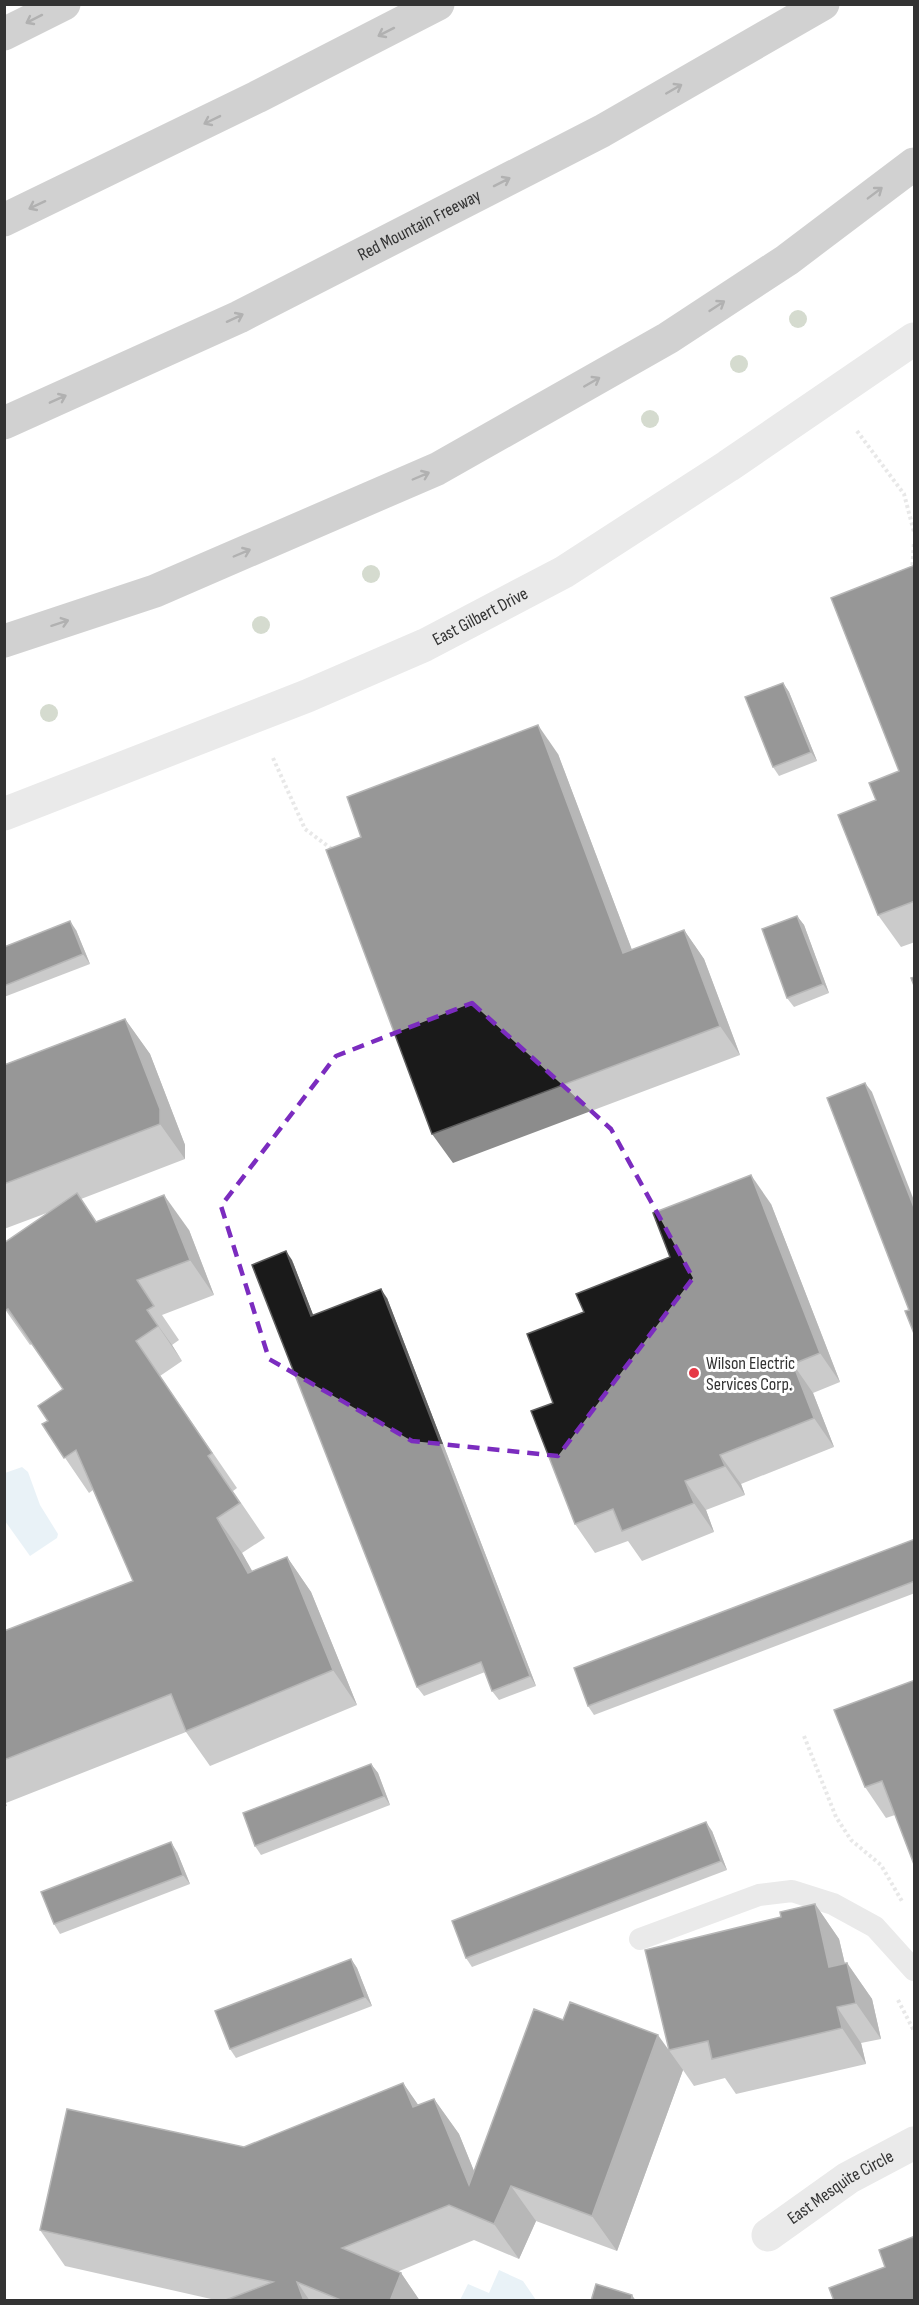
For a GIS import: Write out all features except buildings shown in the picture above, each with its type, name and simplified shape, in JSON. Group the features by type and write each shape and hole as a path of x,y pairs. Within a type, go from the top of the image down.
{"highway":[{"path":"4,34 64,4"},
{"path":"4,220 236,108 438,4"},
{"name":"Red Mountain Freeway","path":"4,423 250,311 602,130 823,4"},
{"path":"4,641 155,591 438,469 668,338 787,260 915,164"}],"street":[{"name":"East Gilbert Drive","path":"4,814 307,696 425,645 564,572 728,466 915,339"},
{"name":"East Mesquite Circle","path":"768,2235 848,2178 915,2143"}],"lane":[{"path":"640,1939 759,1895 792,1891 833,1904 875,1927 915,1970"}],"path":[{"path":"857,431 904,494 915,532"},
{"path":"913,580 915,542"},
{"path":"273,758 305,829 337,853"},
{"path":"804,1736 836,1817 851,1840 882,1865 908,1911"},
{"path":"895,1994 915,2031"}],"highlighted area":[{"path":"472,1003 611,1129 693,1278 558,1456 412,1441 269,1359 221,1206 336,1056"}],"water":[{"path":"22,1467 28,1472 40,1505 58,1534 57,1538 30,1556 5,1521 5,1473"},
{"path":"499,2270 523,2281 536,2300 460,2300 468,2284 489,2293"}],"place":[{"name":"Wilson Electric Services Corp.","path":"694,1373"}]}
